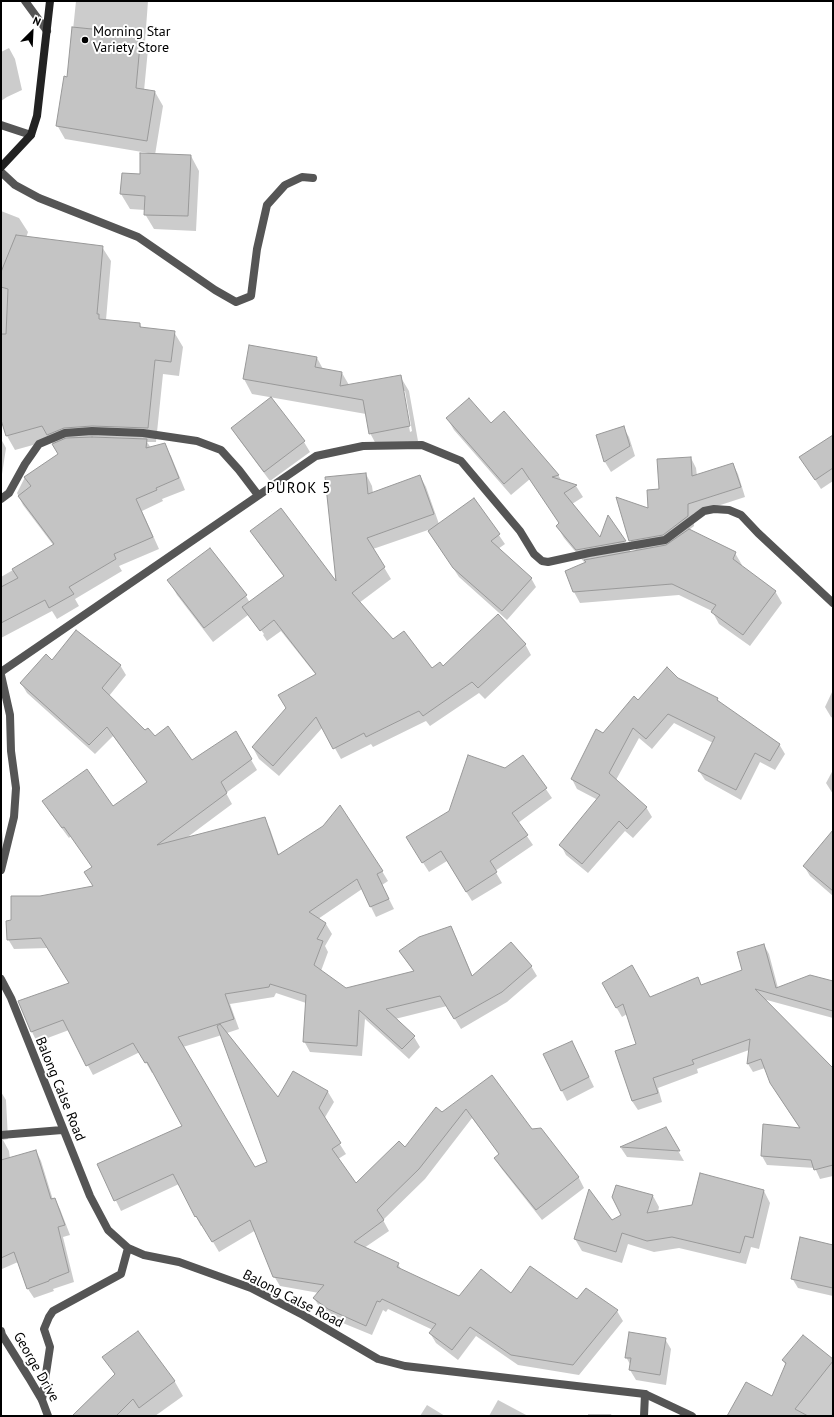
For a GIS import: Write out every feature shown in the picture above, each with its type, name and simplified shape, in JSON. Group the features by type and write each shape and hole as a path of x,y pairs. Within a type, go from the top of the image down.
{"main road":[{"path":"1,167 31,135 37,116 50,1"}],"street":[{"path":"25,1 47,31"},
{"path":"1,125 31,135"},
{"path":"1,172 15,185 39,198 138,237 215,290 236,302 251,296 257,249 267,205 286,185 302,177 313,178"},
{"path":"1,499 9,493 25,464 39,444 65,433 92,431 142,433 197,441 221,450 239,470 258,495"},
{"path":"1,672 316,456 363,446 422,445 461,462 520,531 534,554 542,561 548,562 589,553 665,540 704,511 714,509 729,510 741,515 758,533 833,603"},
{"path":"1,675 10,715 11,751 16,788 14,817 1,870"},
{"name":"Balong Calse Road","path":"1,978 90,1196 108,1230 128,1248 144,1255 179,1262 251,1288 303,1315 378,1359 405,1366 645,1394 692,1416"},
{"path":"1,1135 62,1130"},
{"path":"42,1400 50,1347 44,1329 49,1317 53,1311 121,1274 128,1248"},
{"name":"George Drive","path":"1,1330 2,1335 30,1378 42,1400 48,1416"},
{"path":"644,1416 645,1394"}],"building":[{"path":"72,27 141,34 136,88 155,91 147,141 56,126 64,76 67,77"},
{"path":"140,153 191,155 188,216 144,215 145,196 120,194 122,173 140,174"},
{"path":"16,235 103,246 97,314 99,314 99,319 140,323 140,327 175,331 171,362 155,360 148,428 92,426 64,428 47,435 42,426 6,436 1,420 1,334 6,334 8,289 1,287 1,272"},
{"path":"249,345 317,357 315,367 342,372 340,386 401,375 410,426 369,434 363,400 243,379"},
{"path":"271,397 305,441 264,472 231,428"},
{"path":"469,398 491,423 504,411 559,475 552,477 577,485 564,493 600,537 608,515 626,541 576,550 556,526 559,523 522,468 504,484 446,418"},
{"path":"624,426 630,446 604,462 596,435"},
{"path":"833,435 833,468 815,480 799,457"},
{"path":"92,437 147,439 146,448 165,443 179,478 136,499 153,537 114,554 116,559 69,587 74,594 49,608 45,600 1,623 1,587 18,578 12,569 54,544 18,496 31,486 24,477 58,454 52,444 66,438"},
{"path":"691,457 692,476 733,463 741,487 688,504 688,516 663,535 629,541 616,497 648,508 647,490 659,489 657,459"},
{"path":"366,473 368,494 420,475 434,514 367,538 385,567 352,593 393,639 404,631 432,668 440,662 443,666 498,614 526,644 478,688 472,682 423,716 419,711 366,737 364,733 333,749 316,717 273,766 252,747 286,708 278,695 316,674 274,620 260,631 242,607 284,576 250,531 281,508 336,581 325,477"},
{"path":"474,498 500,534 491,541 532,578 502,611 453,568 428,531"},
{"path":"689,529 736,552 733,559 776,591 743,635 711,612 716,605 672,584 573,592 565,571 586,562 584,560 666,545"},
{"path":"210,548 247,595 204,628 167,580"},
{"path":"76,630 121,665 102,688 145,730 148,728 155,736 168,726 192,760 236,731 252,759 221,782 227,793 157,845 265,817 278,855 323,826 340,805 383,871 377,874 389,899 370,907 357,879 309,912 326,923 317,939 323,941 314,965 346,988 414,971 399,951 419,937 451,926 472,976 511,942 532,966 502,992 454,1019 440,996 386,1009 415,1036 402,1049 359,1010 357,1046 303,1042 306,995 270,984 269,987 225,994 234,1019 178,1037 255,1167 267,1162 217,1026 220,1024 278,1097 293,1071 328,1091 319,1108 341,1143 332,1149 356,1183 399,1141 405,1147 436,1107 442,1112 492,1075 532,1129 541,1128 579,1177 536,1210 494,1158 499,1154 466,1109 419,1169 377,1210 384,1220 354,1242 399,1263 397,1267 459,1296 481,1269 511,1293 530,1266 577,1299 586,1288 618,1310 573,1365 511,1355 470,1327 452,1350 429,1333 436,1324 382,1299 380,1302 377,1301 366,1326 328,1309 313,1298 324,1285 273,1277 250,1220 212,1242 196,1216 195,1217 173,1174 114,1201 97,1164 182,1126 147,1062 145,1063 133,1043 86,1066 63,1020 31,1032 18,1001 69,983 41,938 7,940 6,921 11,920 11,896 40,896 93,886 84,872 92,867 64,827 62,828 42,801 87,769 113,806 147,782 107,727 89,745 20,683 46,654 52,660"},
{"path":"667,667 678,678 718,698 717,700 780,744 770,761 755,753 736,790 698,771 715,737 668,714 646,739 633,728 609,773 647,807 627,829 619,821 582,864 559,845 600,795 571,779 596,729 603,733 634,696 638,700"},
{"path":"468,755 505,768 523,755 547,788 512,813 528,835 490,861 497,872 466,892 441,851 422,863 406,837 449,811"},
{"path":"833,830 833,891 803,866"},
{"path":"764,944 776,988 810,975 833,981 833,1011 755,989 833,1068 833,1165 814,1170 811,1160 761,1156 763,1124 800,1128 770,1083 761,1059 747,1064 750,1039 692,1060 694,1064 653,1078 658,1093 632,1101 615,1051 636,1044 623,1004 616,1008 602,983 632,965 650,997 698,977 701,985 742,970 737,952"},
{"path":"572,1041 589,1077 561,1091 543,1054"},
{"path":"666,1127 680,1151 620,1147"},
{"path":"36,1150 51,1199 55,1198 65,1225 58,1227 69,1272 27,1289 14,1252 1,1258 1,1160"},
{"path":"700,1173 764,1190 753,1238 745,1236 740,1253 672,1237 647,1241 622,1233 616,1252 574,1239 589,1189 612,1220 621,1215 612,1197 616,1185 653,1195 647,1213 692,1205"},
{"path":"800,1237 833,1245 833,1288 791,1279"},
{"path":"138,1331 175,1381 139,1408 133,1399 116,1416 72,1416 115,1374 102,1357"},
{"path":"629,1332 666,1338 660,1375 629,1370 631,1358 625,1358"},
{"path":"803,1335 833,1359 833,1361 795,1409 808,1416 727,1416 746,1382 772,1396 786,1363 782,1360"}],"place":[{"name":"Morning Star Variety Store","path":"85,40"}],"district":[{"name":"PUROK 5","path":"299,489"}]}
